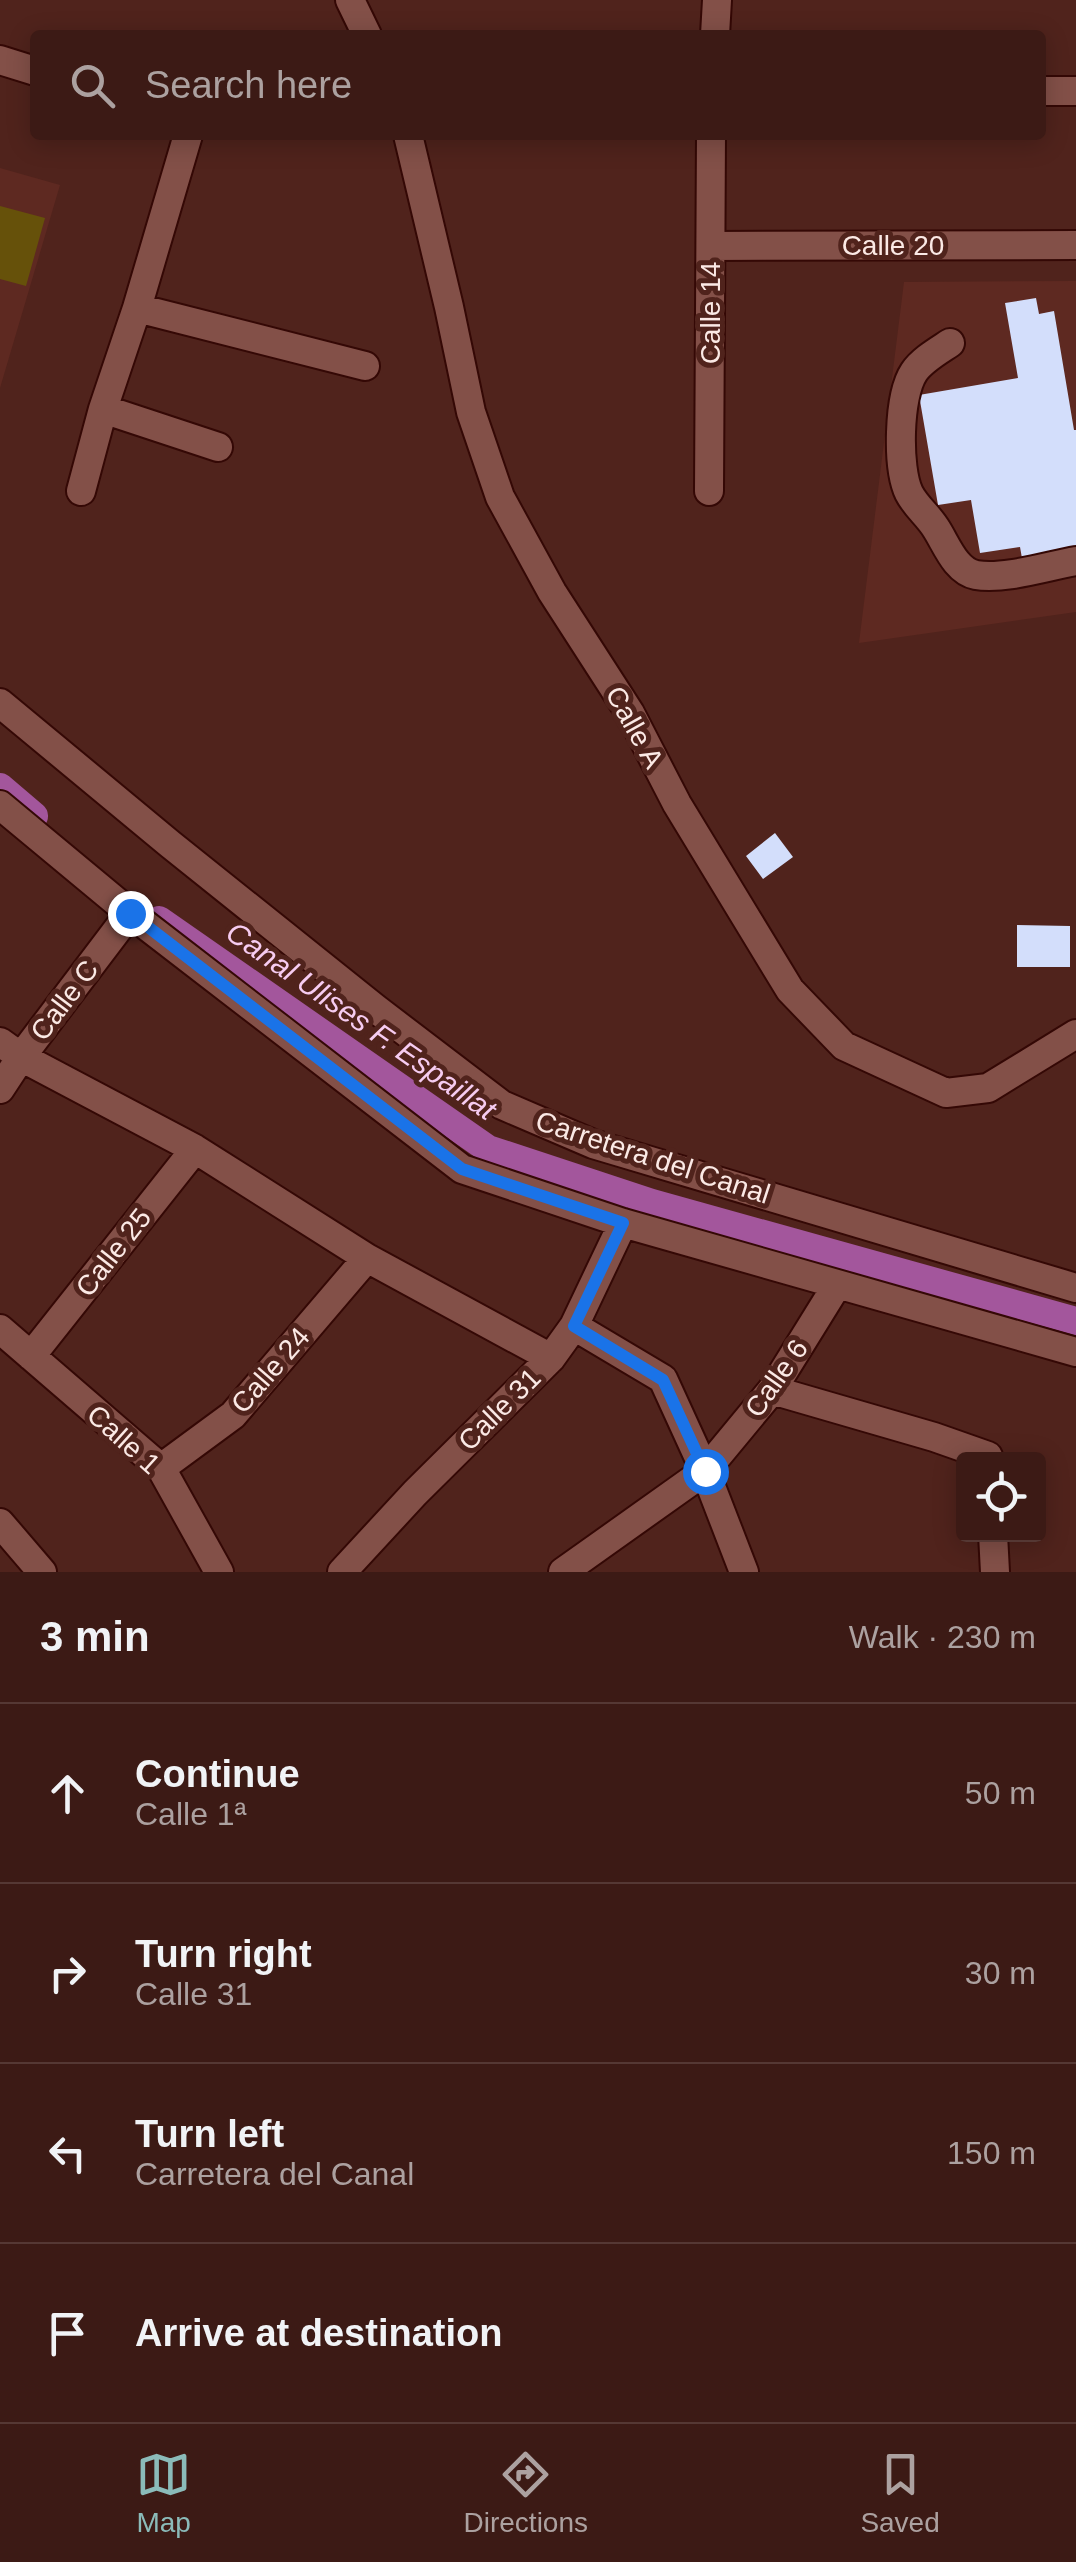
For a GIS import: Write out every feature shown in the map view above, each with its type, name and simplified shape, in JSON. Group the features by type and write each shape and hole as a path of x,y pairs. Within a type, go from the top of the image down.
{"street":[{"path":"350,0 365,30"},
{"path":"716,30 717,0"},
{"path":"0,60 30,69"},
{"path":"1046,91 1076,91"},
{"path":"81,491 187,140"},
{"name":"Calle A","path":"409,140 471,412 500,496 552,592 630,714 677,804 790,990 844,1046 946,1093 988,1088 1076,1034"},
{"name":"Calle 14","path":"709,490 711,140"},
{"name":"Calle 20","path":"710,246 1076,245"},
{"path":"138,308 365,366"},
{"path":"950,343 917,368 911,378 899,439 908,490 928,514 960,568 974,575 998,576 1076,561"},
{"path":"103,409 218,447"},
{"name":"Carretera del Canal","path":"0,703 362,998 502,1105 594,1144 1076,1288"},
{"path":"0,806 130,913 462,1169 623,1223 1076,1352"},
{"name":"Calle C","path":"0,1089 11,1049 130,913"},
{"path":"11,1049 195,1149 367,1258 551,1358"},
{"name":"Calle 25","path":"30,1356 195,1149"},
{"name":"Calle 31","path":"342,1572 551,1358 574,1326 623,1223"},
{"name":"Calle 24","path":"161,1468 232,1415 367,1258"},
{"name":"Calle 6","path":"566,1571 705,1471 772,1390 837,1285"},
{"path":"574,1326 663,1380 705,1471 744,1572"},
{"name":"Calle 1","path":"0,1329 161,1468 219,1572"},
{"path":"772,1390 977,1452"},
{"path":"0,1523 42,1572"},
{"path":"993,1542 995,1572"}],"shaded area":[{"path":"0,168 60,185 0,388"},
{"path":"0,206 45,218 26,286 0,279"},
{"path":"1076,281 1076,612 859,643 904,282"}],"building":[{"path":"1036,298 1039,314 1054,311 1076,430 1076,554 1023,564 1020,547 980,553 971,500 938,505 919,395 1018,378 1005,303"},
{"path":"775,833 793,857 763,879 746,856"},
{"path":"1017,925 1070,926 1070,967 1017,967"}],"waterway":[{"name":"Canal Ulises F. Espaillat","path":"0,787 34,816"},
{"name":"Canal Ulises F. Espaillat","path":"159,920 488,1149 652,1203 1076,1321"}],"route":[{"path":"130,913 462,1169 623,1223 574,1326 663,1380 705,1471"}]}
